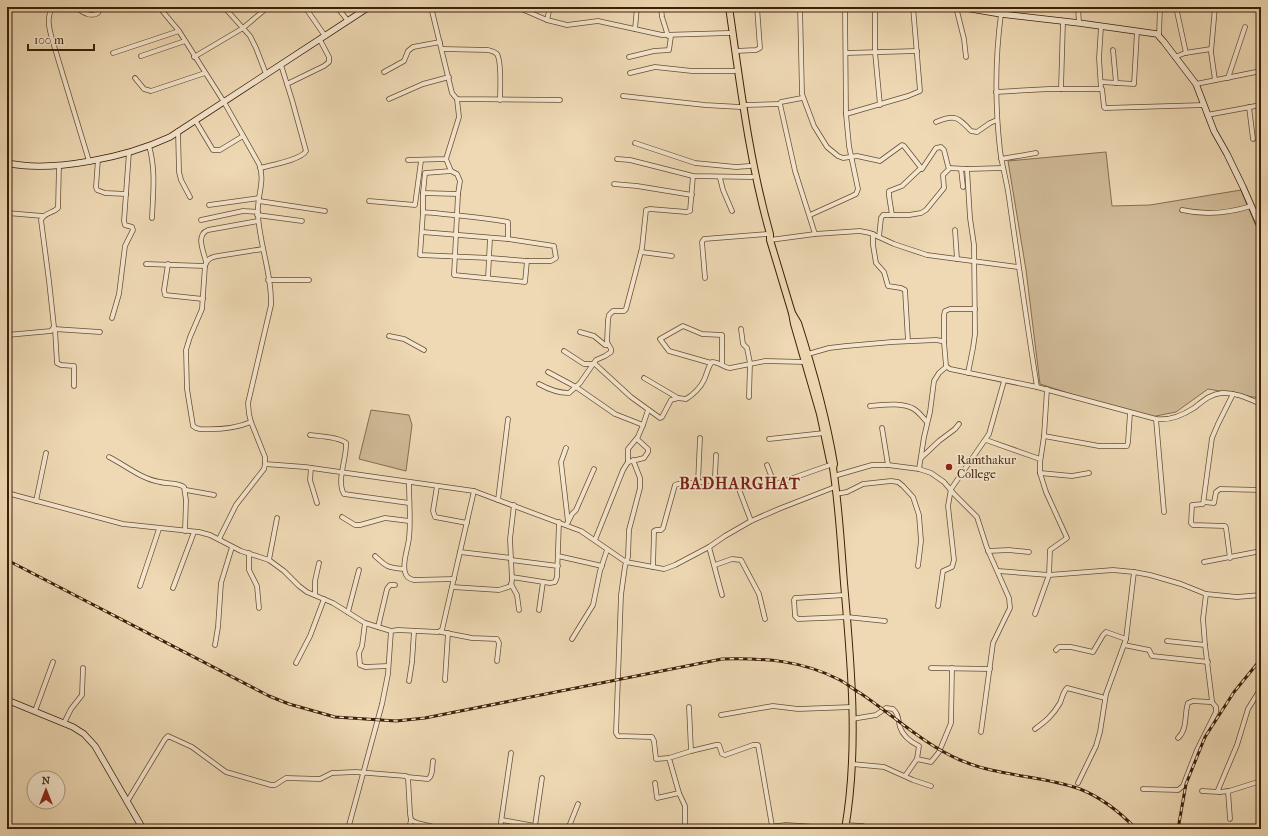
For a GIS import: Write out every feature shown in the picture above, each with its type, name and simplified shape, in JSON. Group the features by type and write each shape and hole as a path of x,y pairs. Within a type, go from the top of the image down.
{"main road":[{"path":"725,7 735,71 758,191 770,234 769,237"},
{"path":"729,7 752,177 806,362 834,476 847,618 852,707 852,764 845,828"},
{"path":"792,313 798,323 808,354 828,432 834,464 832,466"}],"street":[{"path":"53,7 49,17 52,39 89,161"},
{"path":"76,7 93,16 98,13 100,7"},
{"path":"159,7 179,31 194,57 224,102 260,168 262,176 258,221 271,305 249,397 248,407 251,422 265,457 265,464 264,469 236,505 219,540"},
{"path":"224,7 243,28 255,45 266,74"},
{"path":"194,57 243,28 268,7"},
{"path":"305,7 325,36"},
{"path":"337,7 348,21"},
{"path":"7,163 27,166 59,165 89,161 129,152 149,146 170,137 369,7"},
{"path":"431,7 452,93 457,99 459,117 446,159 451,171"},
{"path":"518,7 547,20 567,25 601,21 670,36 729,33"},
{"path":"547,20 550,7"},
{"path":"634,29 637,7"},
{"path":"629,57 669,50 670,36 662,17 661,7"},
{"path":"736,51 759,49 757,7"},
{"path":"800,7 802,98 814,126 827,147 840,158 851,156 881,161 902,145 921,168"},
{"path":"810,215 856,194 858,186 848,141 846,114 845,7"},
{"path":"875,7 875,52 880,105"},
{"path":"846,114 880,105 920,91 921,81 913,7"},
{"path":"956,7 963,32 966,57"},
{"path":"960,7 1001,14 1155,33 1159,36 1196,84 1214,131 1230,160 1261,228"},
{"path":"1078,7 1079,23"},
{"path":"1159,36 1160,7"},
{"path":"1176,7 1186,53"},
{"path":"1215,7 1211,49 1212,67 1215,80"},
{"path":"1001,14 996,92 997,120 1001,159 1009,197 1018,268 1037,387"},
{"path":"1061,90 1063,21"},
{"path":"1101,27 1099,58 1105,108 1204,105"},
{"path":"1228,78 1245,27"},
{"path":"113,53 179,31"},
{"path":"1102,82 1134,84 1137,31"},
{"path":"287,84 324,66 329,62 329,57 320,40"},
{"path":"141,56 185,41"},
{"path":"384,72 404,61 410,48 440,42"},
{"path":"442,49 493,51 496,54 499,66 500,100"},
{"path":"1175,57 1186,53 1211,49"},
{"path":"1113,50 1116,84"},
{"path":"846,53 917,51"},
{"path":"260,168 297,158 306,151 281,65"},
{"path":"630,73 655,67 692,71 735,71"},
{"path":"1196,84 1261,71"},
{"path":"135,78 144,89 151,90 205,73"},
{"path":"390,100 423,84 449,77"},
{"path":"996,92 1102,89"},
{"path":"622,96 705,105 742,106 780,104 802,98"},
{"path":"457,99 560,100"},
{"path":"780,104 795,171 815,234"},
{"path":"1207,115 1261,105"},
{"path":"1249,107 1253,139"},
{"path":"936,122 944,118 954,118 963,122 971,131 977,132 997,120"},
{"path":"195,120 211,148 215,151 220,150 243,136"},
{"path":"178,131 179,172 181,180 190,197"},
{"path":"635,143 695,163 736,167 750,166"},
{"path":"149,146 154,168 152,218"},
{"path":"892,215 889,191 902,186 921,168 923,168 936,148 940,146 944,149 948,166 950,168"},
{"path":"112,318 119,294 125,246 133,230 132,227 127,226 124,223 129,152"},
{"path":"1001,159 1036,152"},
{"path":"98,159 97,190 105,193 126,194"},
{"path":"408,160 421,161 446,159"},
{"path":"617,159 630,160 693,176 720,178 752,177"},
{"path":"369,202 415,205 421,161"},
{"path":"7,213 43,216 56,210 58,208 59,165"},
{"path":"950,168 1003,168"},
{"path":"879,237 882,216 885,214 909,215 921,213 926,210 942,191 944,185 943,175 950,168"},
{"path":"961,169 964,187"},
{"path":"967,169 974,262 975,310 973,348 968,373"},
{"path":"422,232 456,235 490,238 508,239 554,246 556,258 551,261 527,261 490,258 454,256 420,255 423,212 422,193 425,173 451,171 457,174 460,180 458,194 456,235 454,256 454,275 525,282 527,261"},
{"path":"539,384 544,387 569,393 576,387 597,359 609,354 611,349 607,340 608,317 613,311 624,311 626,309 641,252 646,210 690,211 693,176"},
{"path":"720,178 723,190 732,211"},
{"path":"614,184 637,186 692,195"},
{"path":"422,193 458,194"},
{"path":"209,205 259,199 325,211"},
{"path":"1182,210 1191,212 1225,212 1251,206"},
{"path":"201,220 243,211 302,221"},
{"path":"423,212 508,222 508,239"},
{"path":"43,216 41,224 54,319 58,363 61,365 74,366 74,386"},
{"path":"251,422 227,429 200,429 194,426 187,389 186,350 201,313 203,300 205,264 201,240 202,233 208,230 258,221"},
{"path":"955,230 957,259"},
{"path":"704,278 702,242 704,239 769,237 860,231 873,234 916,252 1018,268"},
{"path":"873,234 876,263 884,272 887,284 889,286 905,290 908,341"},
{"path":"488,278 490,238"},
{"path":"146,264 205,264 212,257 263,249"},
{"path":"641,252 672,256"},
{"path":"168,264 164,290 166,295 203,300"},
{"path":"268,280 309,280"},
{"path":"946,367 944,342 945,310 975,310"},
{"path":"722,364 722,334 702,334 683,326 660,339 669,351 711,363 716,362 730,368 750,363 769,361 806,362"},
{"path":"7,335 49,331 54,329 100,332"},
{"path":"741,329 743,344 747,348 750,363 749,396"},
{"path":"580,332 594,336 609,345"},
{"path":"389,336 404,339 424,350"},
{"path":"808,354 829,348 908,341 936,340 944,342"},
{"path":"564,350 584,364 594,364 658,418 662,418 670,400 678,398 685,399 692,395 704,381 711,363"},
{"path":"946,367 950,370 1047,389 1130,413 1164,420 1172,419 1186,413 1215,394 1234,394 1261,404"},
{"path":"919,469 934,381 939,372 946,367"},
{"path":"548,372 576,387 615,414 643,425"},
{"path":"644,378 678,398"},
{"path":"938,606 943,571 952,567 954,560 948,506 951,489 989,434 1004,381"},
{"path":"1035,614 1049,575 1050,550 1067,537 1046,492 1040,473 1047,389"},
{"path":"1204,502 1212,438 1234,394"},
{"path":"870,406 907,406 916,410 928,422"},
{"path":"595,540 623,470 628,462 628,449 637,438 648,410"},
{"path":"1044,436 1098,446 1127,446 1130,413"},
{"path":"498,500 508,419"},
{"path":"1156,419 1164,512"},
{"path":"920,459 959,424"},
{"path":"882,428 888,465"},
{"path":"768,439 824,432"},
{"path":"310,435 340,440 346,443 342,472 342,488 344,494 409,503"},
{"path":"628,462 644,458 648,451 648,449 637,438"},
{"path":"698,482 700,438"},
{"path":"986,440 1040,459"},
{"path":"566,448 561,462 567,523"},
{"path":"36,501 46,453"},
{"path":"653,567 654,531 662,530 663,528 675,485 710,480 714,478 716,455"},
{"path":"109,457 149,479 161,483 182,485 186,490 185,531"},
{"path":"634,460 640,478 640,488 629,530 628,557 621,594 616,735 652,737 654,741 656,760 718,745 722,754 727,755 758,744 772,826"},
{"path":"265,464 342,472 409,483 474,491 559,522 567,523 595,540 607,550 626,562 664,569 709,547 751,521 835,487"},
{"path":"767,465 772,481 776,484 832,466"},
{"path":"834,476 872,465 888,465 919,469 934,475 951,489 954,494 977,517 988,551 1009,598 1010,608 993,643 981,732"},
{"path":"311,468 310,480 317,503"},
{"path":"567,523 576,510 594,469"},
{"path":"1040,473 1072,476 1089,473"},
{"path":"836,494 847,492 863,484 892,481 898,482 903,486 913,497 919,515 921,541 918,566"},
{"path":"409,483 409,538 404,568 408,577 414,580 454,579"},
{"path":"437,486 433,511 435,517 467,523"},
{"path":"1230,558 1225,526 1192,524 1192,506 1194,504 1202,505 1204,502 1214,503 1216,492 1220,489 1261,492"},
{"path":"186,490 214,495"},
{"path":"441,632 474,491"},
{"path":"740,492 751,521"},
{"path":"7,493 123,524 205,533 241,551 269,560 284,571 302,589 324,599 365,623 391,631 441,632 472,638 497,639 500,642 497,662"},
{"path":"514,505 510,534 512,584 517,595 519,610"},
{"path":"342,517 355,525 360,525 382,518 409,521"},
{"path":"269,560 277,518"},
{"path":"512,577 552,583 557,580 559,522"},
{"path":"140,586 159,529"},
{"path":"173,588 194,532"},
{"path":"215,645 218,627 221,583 232,547"},
{"path":"709,547 722,595"},
{"path":"572,639 593,605 607,550"},
{"path":"988,551 1009,550 1030,552"},
{"path":"1204,562 1261,551"},
{"path":"460,552 558,566"},
{"path":"249,554 249,570 257,586 259,608"},
{"path":"375,556 386,566 404,568"},
{"path":"558,556 602,566"},
{"path":"715,565 732,559 741,560 759,594 765,619"},
{"path":"315,596 318,564"},
{"path":"348,612 359,570"},
{"path":"998,571 1049,575 1113,570 1150,575 1181,584 1206,594 1237,597 1261,595"},
{"path":"1078,783 1096,746 1101,726 1105,698 1126,639 1134,572"},
{"path":"539,610 542,582"},
{"path":"452,587 499,590 507,588 512,584"},
{"path":"378,627 387,589 390,585 395,585"},
{"path":"1143,789 1178,790 1183,786 1197,750 1216,712 1216,707 1211,701 1205,645 1203,620 1206,594"},
{"path":"845,595 795,598 795,616 798,619 847,618 885,621"},
{"path":"296,663 310,636 324,599"},
{"path":"365,623 362,646 359,653 360,665 365,667 388,666"},
{"path":"348,829 382,704 388,666 391,631"},
{"path":"409,681 414,631"},
{"path":"1056,650 1059,647 1068,647 1093,652 1106,632 1126,639"},
{"path":"445,680 448,633"},
{"path":"1167,641 1205,645"},
{"path":"1124,645 1149,650 1152,656 1208,662"},
{"path":"35,711 53,662"},
{"path":"64,723 71,709 82,695 83,668"},
{"path":"931,668 990,669"},
{"path":"917,759 931,762 939,752 944,738 950,729 952,668"},
{"path":"1035,729 1052,715 1067,688 1105,698"},
{"path":"1219,792 1218,789 1236,745 1248,709 1261,688"},
{"path":"7,700 64,723 78,730 90,739 142,829"},
{"path":"1178,738 1182,735 1185,729 1188,703 1191,701 1211,701"},
{"path":"721,715 773,706 798,709 852,707"},
{"path":"689,707 691,751"},
{"path":"852,719 876,715 886,708 893,709 896,712 903,734 919,746 917,759 904,776"},
{"path":"127,802 168,736 192,747 226,772 271,785 290,778 320,779 332,773 364,772 428,779 431,775 433,761"},
{"path":"500,829 511,753"},
{"path":"669,758 679,793 685,806 685,829"},
{"path":"852,764 882,766 918,782 931,786"},
{"path":"407,777 411,820 409,829"},
{"path":"535,826 542,778"},
{"path":"1202,790 1219,792 1228,791 1261,781"},
{"path":"655,783 658,798 679,793"},
{"path":"1228,791 1230,819"},
{"path":"568,829 578,804"},
{"path":"411,820 417,823 442,829"},
{"path":"502,820 551,829"},
{"path":"751,829 792,825 845,828 862,827 872,829"}],"shaded area":[{"path":"1106,152 1112,206 1150,205 1241,190 1261,238 1261,395 1259,398 1208,389 1176,412 1146,418 1040,384 1026,270 1008,161"},
{"path":"371,410 409,415 412,425 406,471 359,459"}],"railway":[{"path":"7,560 269,696 289,704 335,717 396,721 425,718 722,659 753,659 797,664 825,673 840,680 921,738 960,760 990,770 1065,784 1080,789 1110,806 1136,829"},
{"path":"1178,829 1186,784 1205,737 1234,692 1261,659"}],"place":[{"name":"Ramthakur College","path":"949,467"}],"district":[{"name":"BADHARGHAT","path":"740,483"}]}
